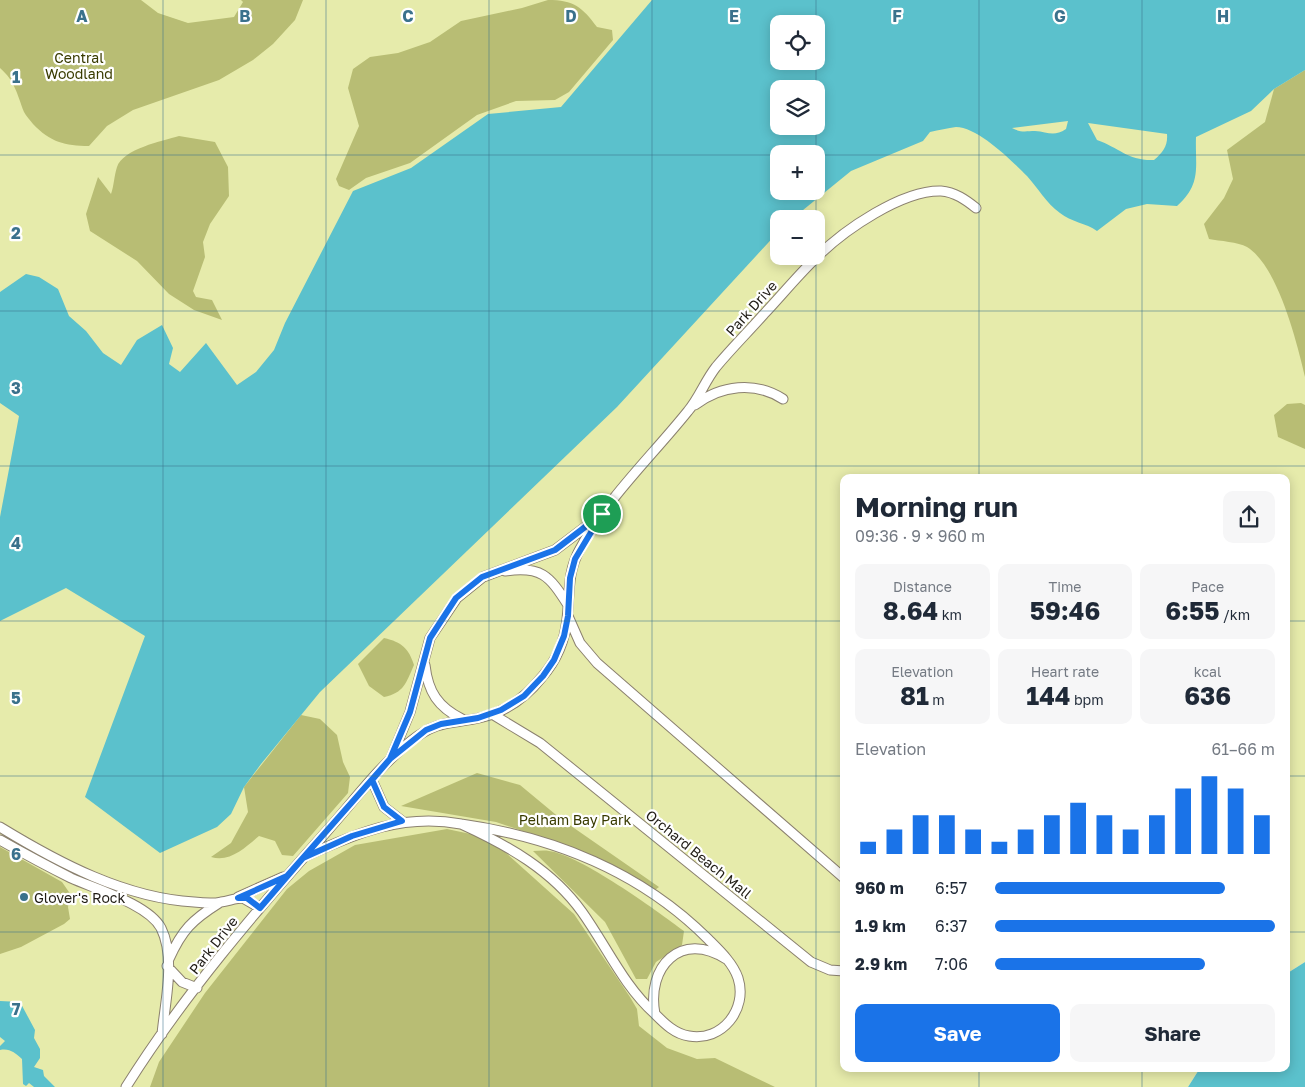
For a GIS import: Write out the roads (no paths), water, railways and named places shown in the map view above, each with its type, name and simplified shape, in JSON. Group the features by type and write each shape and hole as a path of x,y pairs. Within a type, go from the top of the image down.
{"street":[{"name":"Park Drive","path":"126,1087 162,1034 260,908 390,759 426,730 462,719 478,718 492,714 516,702 543,676 558,651 568,616 570,578 575,559 602,514 691,408 714,370 804,270 845,233 878,213 910,198 929,192 943,191 954,194 976,208"},
{"name":"Park Drive","path":"691,408 710,395 740,387 757,388 783,398"},
{"name":"Park Drive","path":"390,759 410,712 432,633 448,608 472,584 511,565 547,554 602,514"},
{"name":"Park Drive","path":"492,573 522,569 540,573 552,581 568,605"},
{"path":"568,616 580,643 597,663 840,875"},
{"name":"Park Drive","path":"424,658 426,677 432,696 444,709 462,719"},
{"name":"Orchard Beach Mall","path":"492,714 540,743 811,962 830,970 840,971"},
{"path":"372,780 384,807 402,821"},
{"path":"303,858 352,836 402,821 430,820 461,824 530,837 561,847 608,868 652,894 680,914 726,959 735,971 740,993 736,1011 723,1028 709,1035 688,1036 674,1031 631,989 586,918 560,886 536,866 508,847 461,824"},
{"path":"0,827 76,869 114,885 166,899 219,903 238,898 287,876"},
{"path":"0,840 70,877 149,914 158,923 163,934 168,964 162,1034"},
{"path":"238,898 247,898 260,908"},
{"path":"168,964 185,929 219,903"},
{"path":"655,1014 652,997 655,979 661,966 672,956 685,950 698,948 712,950 726,959"},
{"path":"168,964 180,980 197,988"}],"water":[{"path":"652,0 1305,0 1305,70 1274,89 1251,111 1196,137 1196,174 1194,182 1185,198 1177,206 1147,204 1126,209 1097,231 1060,213 1013,162 994,146 965,128 956,127 930,132 923,141 851,171 825,192 825,145 770,145 770,200 815,200 803,210 770,210 770,241 617,407 320,692 244,787 231,814 217,827 160,853 85,797 145,636 66,588 0,621 0,517 19,416 0,403 0,292 26,274 39,277 58,289 69,316 86,331 103,353 121,365 137,340 162,325 173,348 169,364 180,372 206,343 237,385 256,372 274,350 285,323 353,191 411,168 488,114 561,107","holes":["1068,121 1066,129 1054,133 1021,131 1012,128","1088,123 1167,134 1167,142 1154,160 1145,160 1131,156 1097,140"]},
{"path":"1305,962 1305,1087 1188,1087 1197,1072 1290,1072 1290,971"},
{"path":"0,1001 20,1002 35,1030 34,1038 40,1049 40,1058 34,1067 43,1070 44,1076 55,1087 34,1087 29,1083 26,1086 23,1084 22,1059 10,1050 0,1050 0,1046 5,1041 0,1037"}],"place":[{"name":"Glover's Rock","path":"24,897"}],"park label":[{"name":"Central Woodland","path":"79,66"},
{"name":"Pelham Bay Park","path":"575,819"}]}
